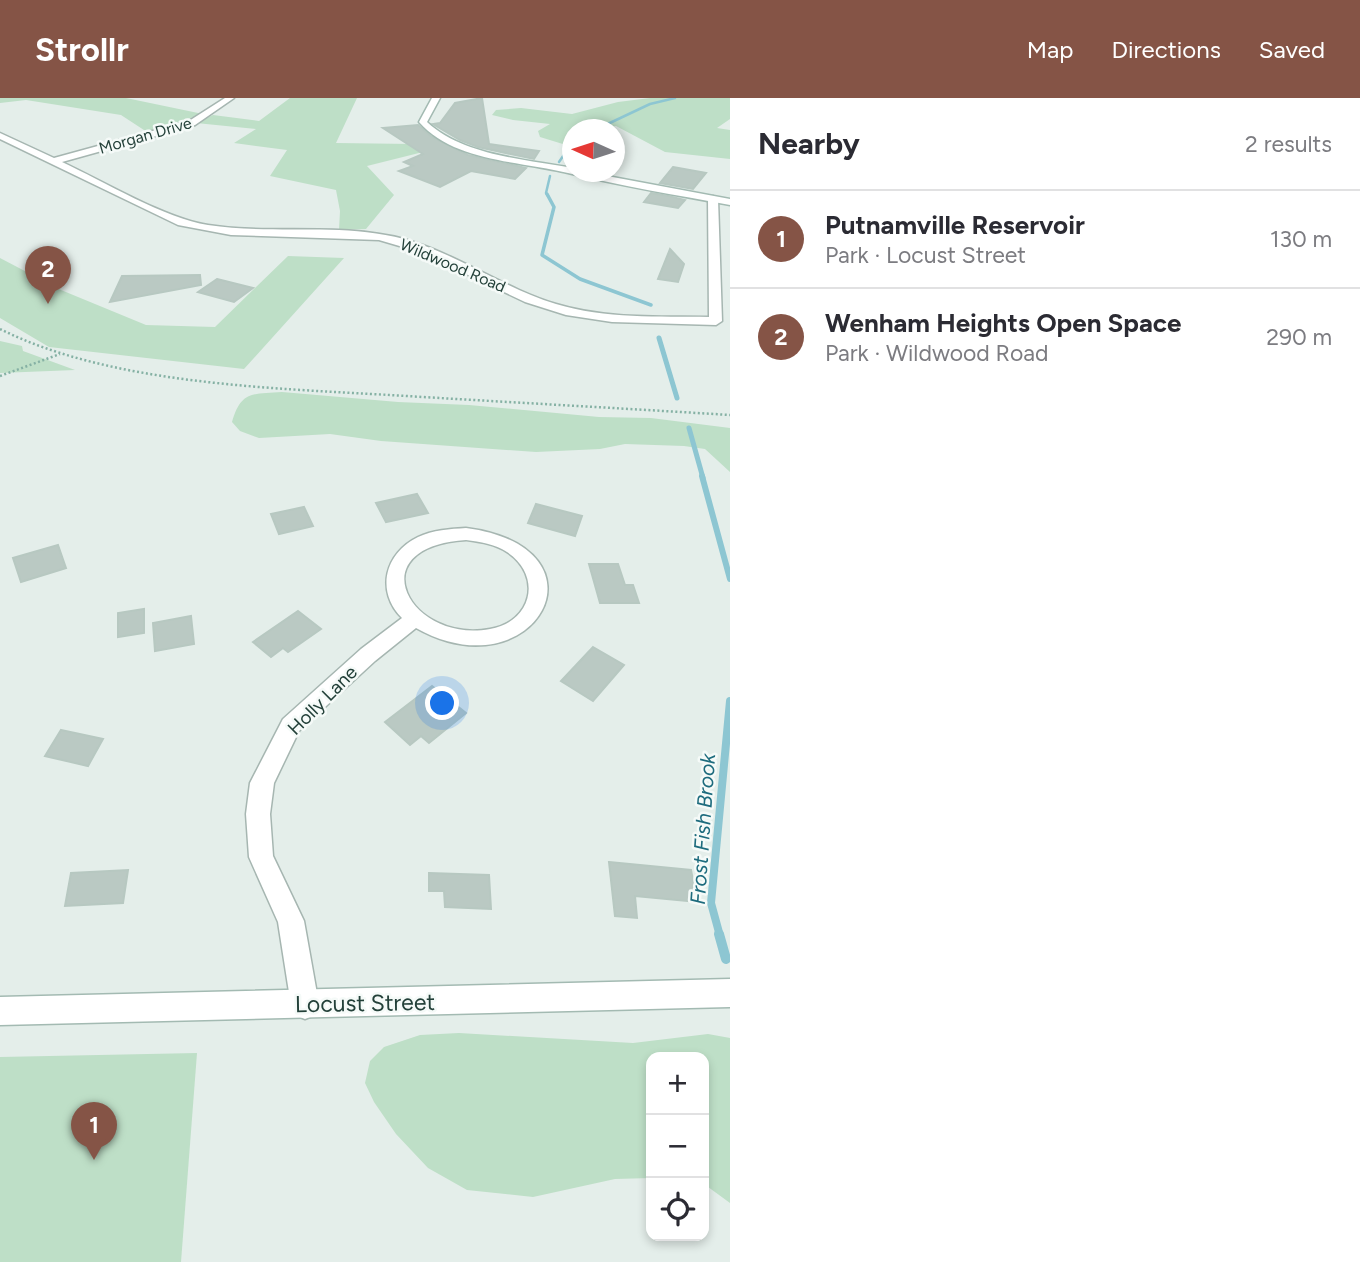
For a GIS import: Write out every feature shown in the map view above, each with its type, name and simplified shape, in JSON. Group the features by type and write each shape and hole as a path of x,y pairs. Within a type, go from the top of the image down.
{"street":[{"name":"Morgan Drive","path":"55,161 192,122 230,98"},
{"path":"436,98 423,122 433,132 495,155 562,169"},
{"name":"Wildwood Road","path":"0,136 165,216 201,228 242,233 380,237 443,258 552,307 607,316 723,322 713,199"},
{"path":"625,181 730,202"},
{"path":"466,534 490,538 511,547 528,560 537,574 540,588 538,603 530,617 497,635 475,638 453,636 414,619 400,603 394,585 396,568 406,553 422,542 443,535 466,534"},
{"name":"Holly Lane","path":"305,1005 291,921 261,857 258,814 262,783 292,725 368,655 414,619"},
{"name":"Locust Street","path":"0,1011 730,993"}],"path":[{"path":"0,329 26,342 121,369 263,388 730,415"},
{"path":"0,376 53,355 65,353"}],"green space":[{"path":"0,98 126,98 203,114 147,132 121,115 26,100 0,103"},
{"path":"290,98 357,98 336,143 413,144 435,138 451,145 367,166 394,195 366,229 339,230 340,211 336,190 270,176 287,150 234,143 256,129 196,123 213,115 259,121"},
{"path":"650,98 730,98 730,119 717,128 730,130 730,159 665,152 625,131 625,119 562,119 562,144 540,137 538,131 550,124 492,115 496,110 521,108 572,114 618,102"},
{"path":"288,256 344,258 244,369 49,347 0,318 0,258 61,290 146,325 215,327"},
{"path":"0,341 22,346 23,351 75,370 0,373"},
{"path":"282,392 599,417 651,418 730,428 730,472 705,449 684,446 625,444 600,449 536,452 381,441 330,434 259,438 240,431 232,422 239,405 249,396"},
{"path":"459,1033 633,1043 708,1034 730,1038 730,1203 709,1188 709,1052 646,1052 646,1178 615,1179 533,1197 467,1190 428,1168 396,1134 374,1102 365,1083 370,1061 384,1047 420,1035"},
{"path":"197,1053 181,1262 0,1262 0,1057"}],"building":[{"path":"482,98 489,144 539,151 534,159 478,147 433,124 440,123 455,103"},
{"path":"418,125 432,137 468,155 526,168 515,179 471,171 440,187 399,171 413,166 404,162 423,154 383,128"},
{"path":"673,167 706,173 693,189 660,183"},
{"path":"651,193 685,200 678,208 644,202"},
{"path":"670,249 684,264 678,282 658,279"},
{"path":"200,275 201,285 110,302 122,276"},
{"path":"217,279 253,288 234,302 198,292"},
{"path":"417,494 428,513 386,522 376,503"},
{"path":"536,504 582,516 575,536 528,523"},
{"path":"304,507 313,526 279,534 271,514"},
{"path":"58,545 66,568 21,582 13,558"},
{"path":"589,564 618,564 625,585 633,585 639,603 600,603"},
{"path":"144,609 144,633 118,637 118,613"},
{"path":"298,611 321,629 288,652 283,648 271,657 253,642"},
{"path":"191,616 194,644 155,651 153,623"},
{"path":"593,647 624,665 593,701 561,681"},
{"path":"432,686 466,713 429,743 421,736 410,745 385,722"},
{"path":"61,730 103,739 88,766 45,756"},
{"path":"609,862 691,870 697,902 635,896 637,918 615,916"},
{"path":"128,870 123,903 65,906 71,873"},
{"path":"429,873 489,875 491,909 445,907 444,891 429,891"}],"waterway":[{"name":"Frost Fish Brook","path":"618,119 650,104 675,98"},
{"name":"Frost Fish Brook","path":"559,162 562,158"},
{"name":"Frost Fish Brook","path":"548,196 546,193 550,176"},
{"name":"Frost Fish Brook","path":"547,194 554,207 542,255 580,279 651,305"},
{"name":"Frost Fish Brook","path":"659,338 677,398"},
{"name":"Frost Fish Brook","path":"689,428 703,478"},
{"name":"Frost Fish Brook","path":"702,476 730,579"},
{"name":"Frost Fish Brook","path":"720,936 711,903 730,701"},
{"name":"Frost Fish Brook","path":"719,934 726,959"}],"place":[{"name":"Wenham Heights Open Space","path":"48,304"},
{"name":"Putnamville Reservoir","path":"94,1160"}]}
